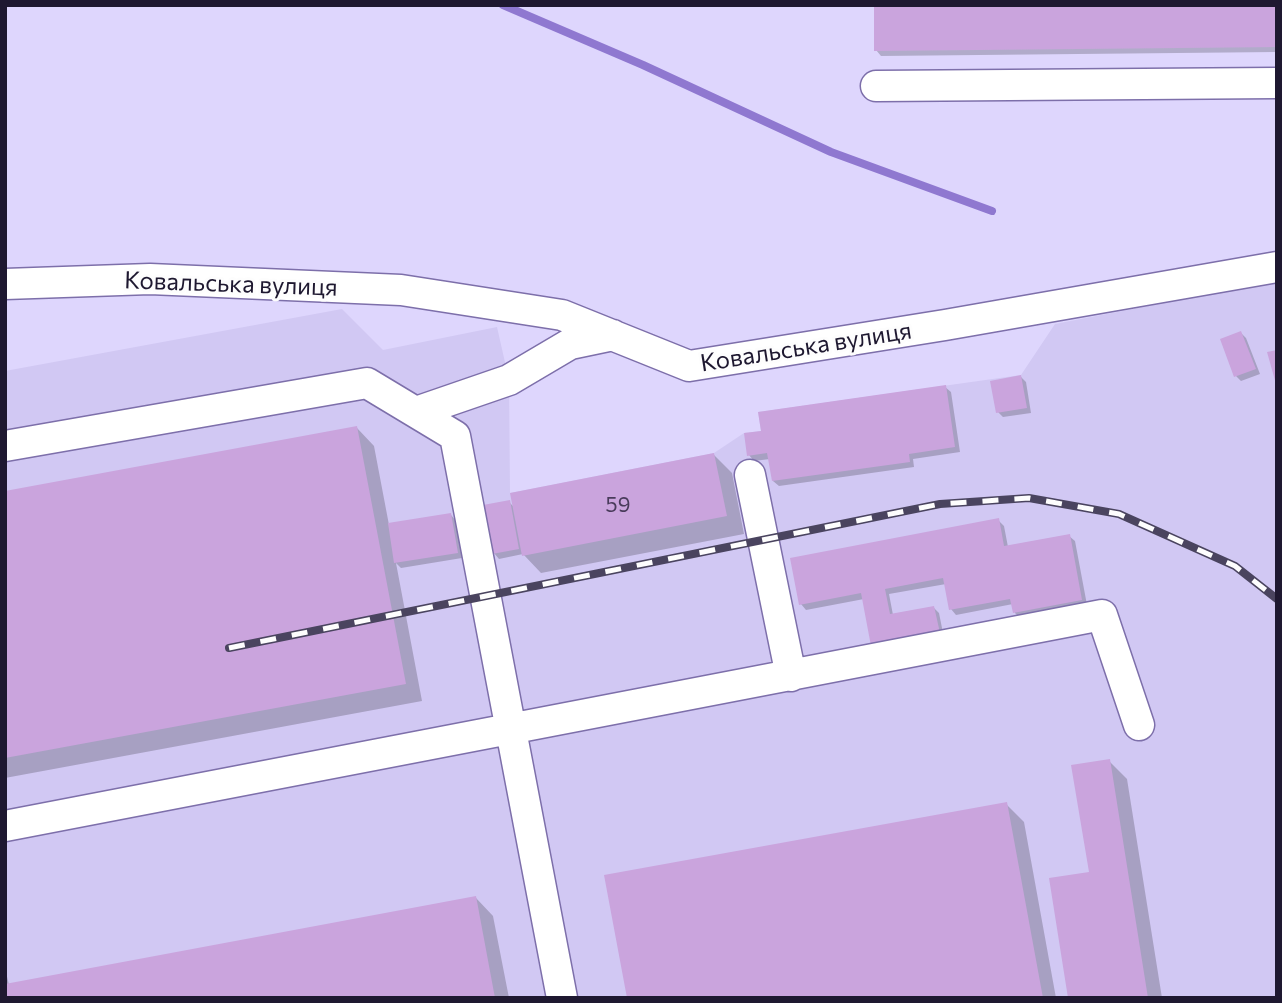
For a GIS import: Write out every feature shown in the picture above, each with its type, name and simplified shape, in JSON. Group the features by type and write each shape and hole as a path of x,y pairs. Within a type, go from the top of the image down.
{"street":[{"path":"876,86 1277,83"},
{"name":"Ковальська вулиця","path":"5,284 150,279 401,290 562,315 689,366 1277,267"},
{"path":"416,412 509,380 570,344 613,335"},
{"path":"5,446 368,383 455,436 562,998"},
{"path":"750,475 791,676"},
{"path":"5,826 1102,615 1139,725"}],"shaded area":[{"path":"1277,281 1277,998 5,998 5,371 342,309 383,350 497,327 509,380 510,493 714,453 744,433 761,431 758,412 1021,375 1055,324"}],"building":[{"path":"874,5 1277,5 1277,47 874,51"},
{"path":"1241,331 1256,369 1234,377 1220,339"},
{"path":"1277,350 1277,384 1276,384 1267,352"},
{"path":"1021,375 1027,408 996,413 990,381"},
{"path":"946,385 955,447 909,454 910,462 772,481 767,453 747,456 744,433 761,431 758,412"},
{"path":"357,426 406,684 5,758 5,491"},
{"path":"714,453 727,516 522,556 510,493"},
{"path":"510,500 519,549 492,554 483,505"},
{"path":"451,513 458,553 394,563 388,523"},
{"path":"999,518 1004,546 1070,534 1082,600 1013,613 1010,599 949,610 943,578 885,589 890,614 934,606 940,633 871,646 861,593 799,605 790,558"},
{"path":"1110,759 1148,998 1068,998 1049,878 1089,872 1071,765"},
{"path":"1007,802 1043,998 627,998 604,875"},
{"path":"476,896 495,998 5,998 5,984"}],"waterway":[{"path":"503,5 643,65 831,152 992,211"}],"railway":[{"path":"229,648 940,504 1029,498 1119,514 1235,566 1277,599"}]}
